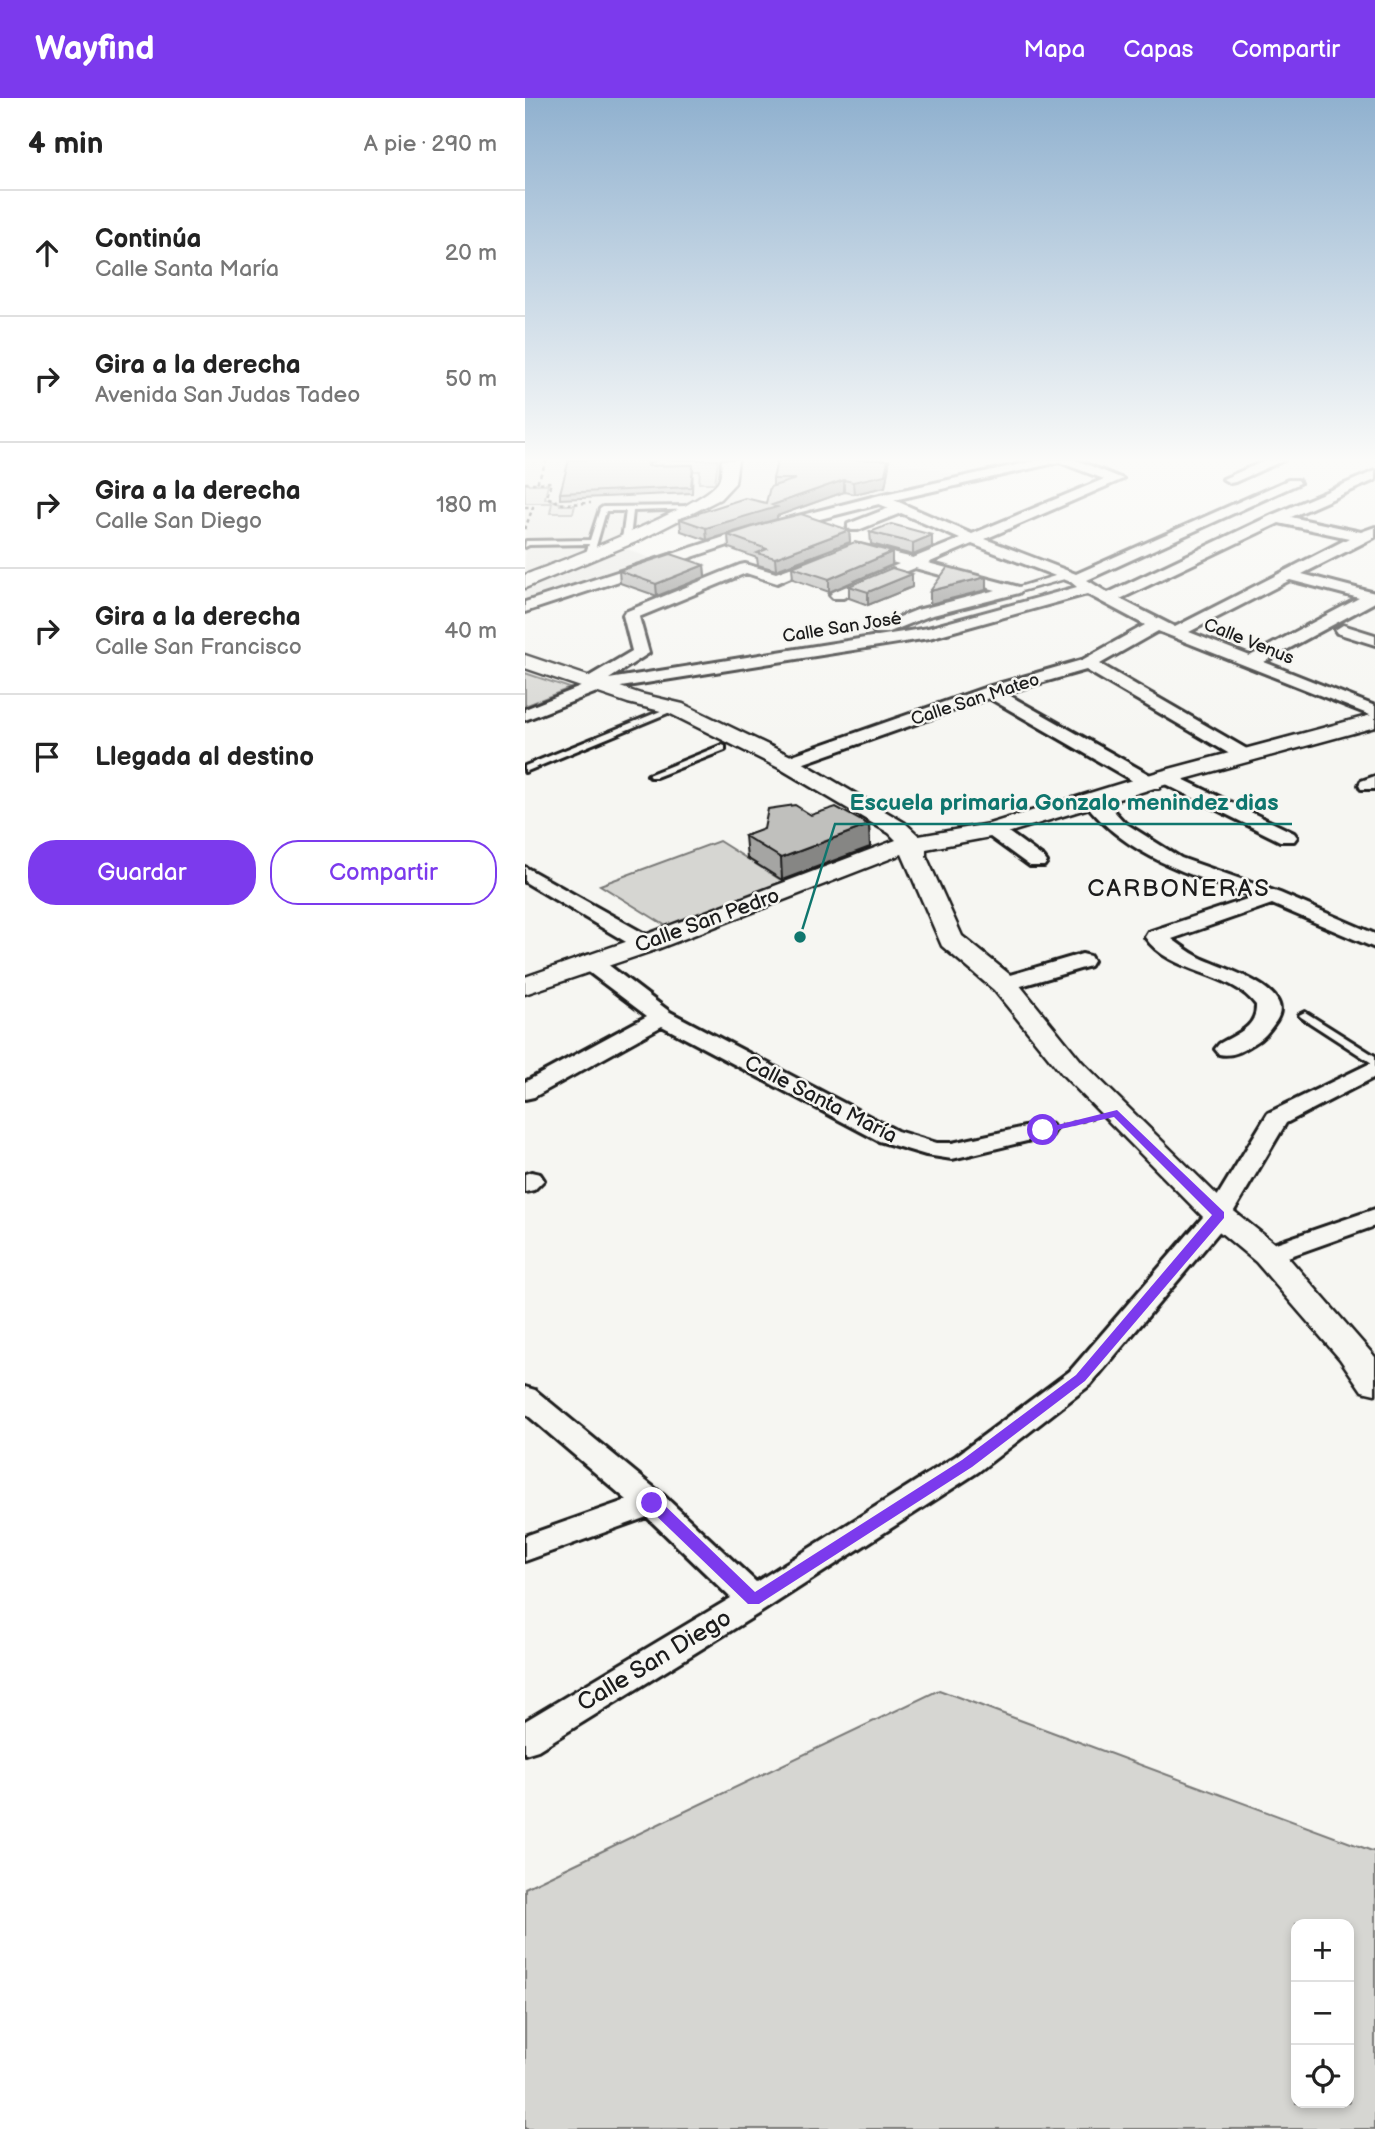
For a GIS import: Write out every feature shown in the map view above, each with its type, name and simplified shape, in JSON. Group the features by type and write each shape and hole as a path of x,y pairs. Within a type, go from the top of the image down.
{"street":[{"path":"528,580 578,555"},
{"path":"525,607 684,555"},
{"path":"525,715 594,685 641,653 631,615 745,568 777,578 835,555"},
{"path":"881,555 1014,590"},
{"path":"838,596 937,555"},
{"name":"Calle Venus","path":"1011,555 1078,581 1157,625 1375,712"},
{"name":"Calle San José","path":"594,685 929,633 1078,581 1136,555"},
{"path":"1108,599 1200,555"},
{"path":"1177,632 1328,555"},
{"path":"1288,575 1374,605"},
{"path":"873,642 873,635 878,631 923,613 1014,590 1078,581"},
{"path":"1374,605 1343,631 1375,640"},
{"path":"1249,663 1374,605"},
{"name":"Calle San Mateo","path":"787,763 989,692 1088,664 1157,625"},
{"path":"525,662 635,699 645,710 666,711 787,763 897,828 951,940 1004,984 1072,1068 1219,1215 1268,1255 1352,1351 1375,1382"},
{"path":"1088,664 1246,756"},
{"path":"989,692 1159,780 1287,837"},
{"path":"666,711 722,748 882,831 909,849"},
{"name":"Calle San Pedro","path":"525,986 909,849 993,830 1159,780 1375,720"},
{"path":"1094,801 1118,827 1174,862 1273,897 1375,942"},
{"path":"993,830 1037,862"},
{"path":"525,873 646,944"},
{"path":"1227,1049 1261,1028 1268,1012 1264,999 1254,988 1191,962 1156,937 1273,897"},
{"path":"1004,984 1082,961"},
{"name":"Calle Santa María","path":"590,962 662,1017 888,1136 923,1147 952,1151 1043,1130"},
{"path":"525,1091 662,1017"},
{"name":"Calle San Diego","path":"525,1739 754,1600 967,1464 1080,1378 1219,1215 1277,1118 1375,1068"},
{"path":"1268,1255 1375,1217"},
{"path":"525,1397 652,1503 754,1600"},
{"path":"525,1549 652,1503"}],"lane":[{"path":"525,769 666,711"},
{"path":"653,775 722,748"},
{"path":"1305,1015 1375,1060"}],"path":[{"path":"1043,1130 1117,1113"}],"shaded area":[{"path":"525,555 642,555 655,560 525,602"},
{"path":"525,673 570,688 525,706"},
{"path":"719,841 784,882 671,929 600,885"},
{"path":"939,1690 1375,1852 1375,2129 525,2129 525,1888"}],"building":[{"path":"669,555 704,565 656,584 619,571"},
{"path":"763,555 784,555 775,558"},
{"path":"823,555 886,555 829,579 792,567"},
{"path":"948,567 986,577 930,591"},
{"path":"892,568 912,574 868,592 849,586"},
{"path":"795,805 811,815 836,807 869,825 781,858 745,836 764,829 768,809"}],"place":[{"name":"Escuela primaria Gonzalo menindez dias","path":"800,937"}],"district":[{"name":"CARBONERAS","path":"1179,888"}],"route":[{"path":"652,1503 754,1600 967,1464 1080,1378 1219,1215 1117,1113 1043,1130"}]}
